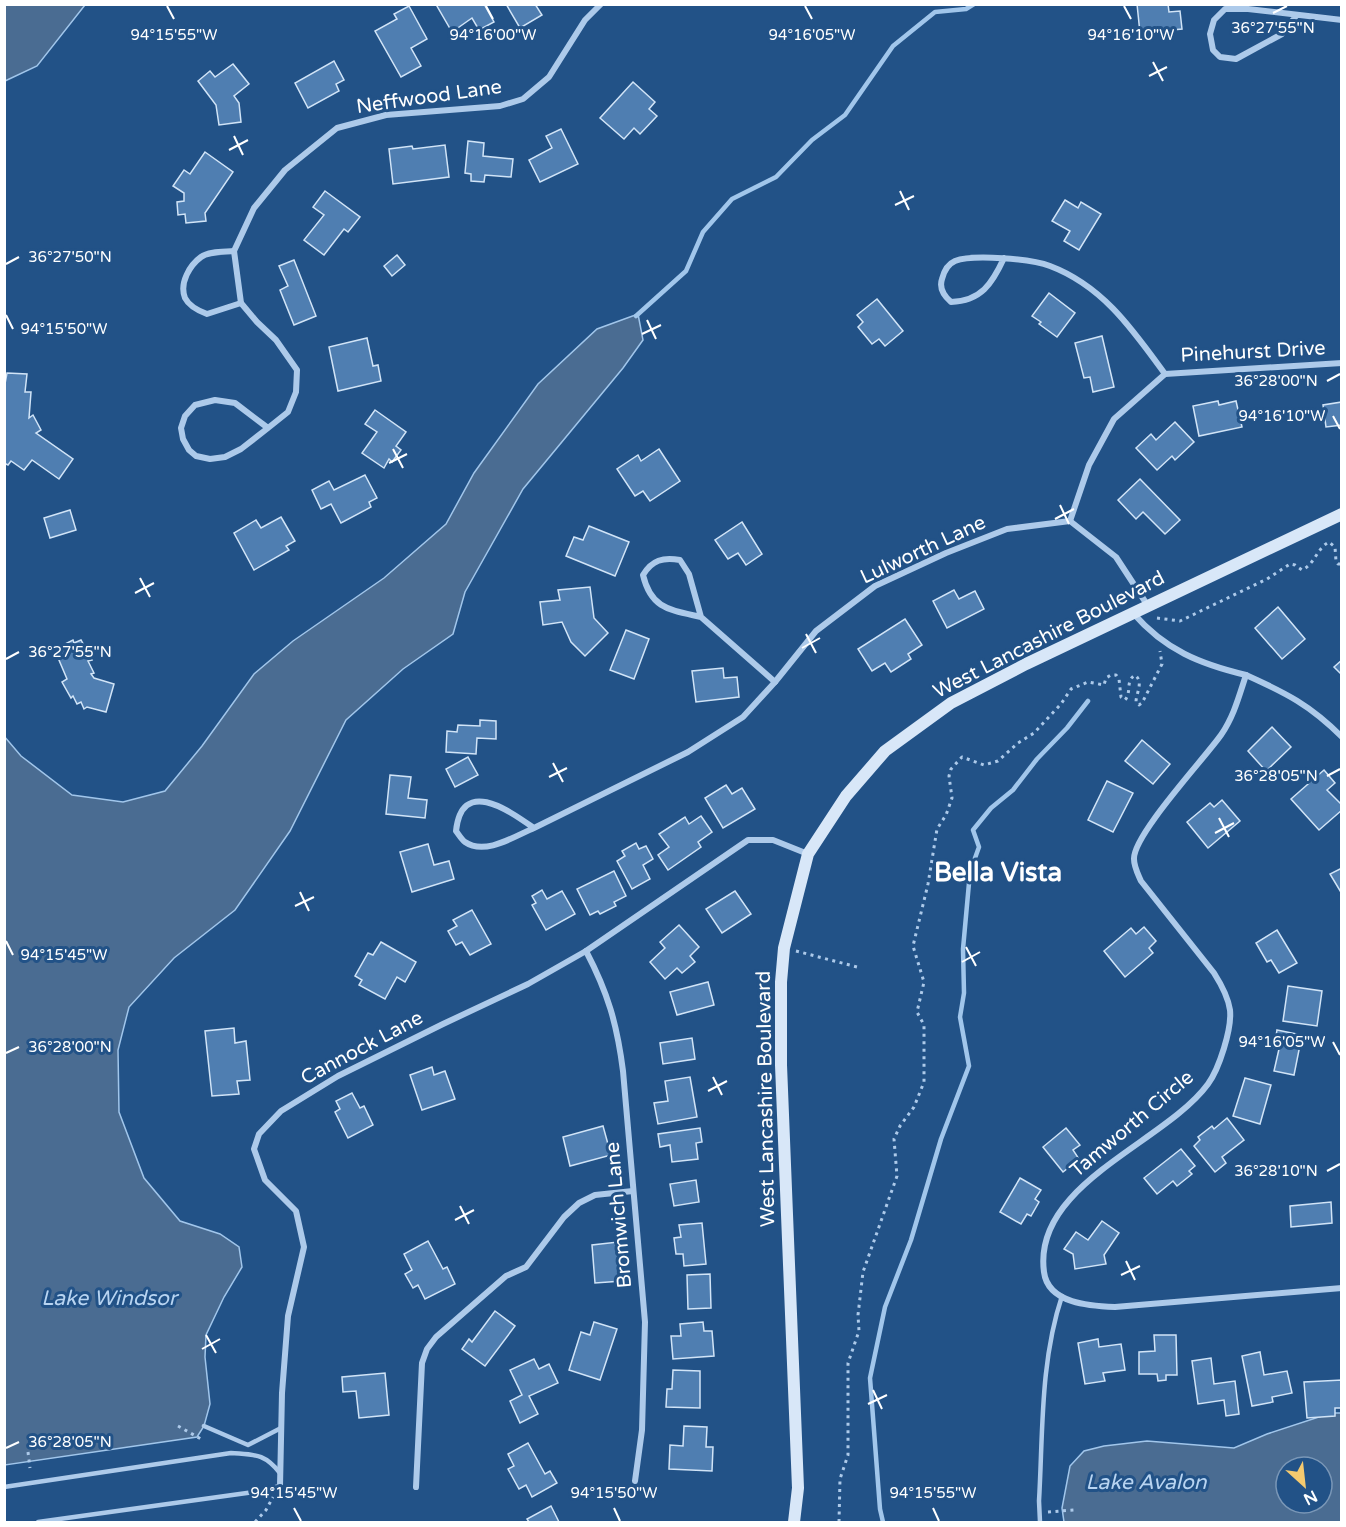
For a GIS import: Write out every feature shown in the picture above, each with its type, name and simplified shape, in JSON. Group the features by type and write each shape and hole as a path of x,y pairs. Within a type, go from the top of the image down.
{"main road":[{"name":"West Lancashire Boulevard","path":"794,1522 798,1488 781,1065 781,982 784,948 808,854 846,796 885,751 951,703 1341,514"}],"street":[{"name":"Neffwood Lane","path":"234,251 254,208 285,170 337,128 386,115 500,106 523,99 549,77 585,20 601,4"},
{"path":"1296,16 1282,34 1236,59 1220,57 1213,50 1210,34 1214,20 1225,9 1248,9 1341,20"},
{"path":"241,303 207,314 194,308 185,298 184,284 187,271 203,255 234,251 241,303 276,340 297,370 296,392 288,412 268,428 241,449 225,457 210,459 196,456 189,450 183,439 181,428 184,416 195,405 215,400 235,403 268,428"},
{"path":"1004,258 991,284 978,295 963,302 951,302 944,296 940,283 944,271 953,262 966,259 1004,258 1049,265 1086,285 1128,322 1165,374"},
{"name":"Pinehurst Drive","path":"1070,521 1089,465 1114,420 1165,374 1341,363"},
{"path":"1070,521 1116,557 1149,606"},
{"name":"Lulworth Lane","path":"534,828 504,808 482,801 465,807 458,817 456,831 465,842 478,847 493,845 534,828 688,752 743,717 816,631 875,586 946,553 1006,529 1070,521"},
{"path":"700,617 689,574 680,560 666,557 650,564 644,576 647,592 659,606 700,617 775,682"},
{"path":"1133,613 1143,624 1191,659 1246,675 1288,693 1323,718 1341,737"},
{"name":"Tamworth Circle","path":"1062,1296 1051,1287 1044,1275 1043,1263 1052,1227 1064,1205 1085,1183 1190,1101 1208,1083 1225,1042 1230,1011 1224,989 1214,973 1141,881 1134,858 1143,834 1221,734 1234,712 1246,675"},
{"name":"Cannock Lane","path":"280,1486 282,1393 288,1316 304,1247 296,1211 265,1180 254,1149 259,1134 281,1111 338,1077 528,984 586,951 747,840 774,840 808,854"},
{"name":"Bromwich Lane","path":"586,951 608,997 619,1042 633,1191 645,1323 642,1430 635,1481"},
{"path":"416,1487 422,1363 427,1349 436,1337 506,1276 526,1267 564,1217 579,1203 595,1195 633,1191"},
{"path":"1062,1296 1087,1306 1116,1307 1341,1288"}],"lane":[{"path":"1040,1522 1045,1370 1053,1321 1062,1296"},
{"path":"204,1426 248,1445 281,1428"},
{"path":"4,1487 231,1453 257,1455 270,1461 280,1473"},
{"path":"38,1522 254,1492 280,1486"}],"path":[{"path":"1158,618 1180,621 1267,579 1290,564 1295,564 1302,570 1309,567 1325,544 1329,542 1335,548 1335,561 1341,564"},
{"path":"839,1522 840,1479 848,1455 848,1363 859,1331 858,1316 863,1272 897,1176 894,1139 900,1126 915,1107 924,1082 924,1025 917,1012 924,982 913,946 928,884 937,829 952,798 949,776 951,769 962,757 984,765 998,761 1018,743 1034,733 1061,704 1071,689 1079,684 1088,682 1104,685 1106,678 1116,675 1119,679 1121,697 1125,700 1128,697 1129,682 1135,675 1139,678 1140,683 1136,702 1139,705 1143,703 1162,663 1159,648"},
{"path":"784,948 861,968"},
{"path":"178,1426 201,1439"},
{"path":"28,1452 30,1468"},
{"path":"255,1522 266,1510 280,1486"},
{"path":"1059,1511 1074,1510"}],"water":[{"path":"5,4 85,5 37,66 5,81"},
{"name":"Lake Windsor","path":"638,314 643,340 623,368 523,489 465,592 453,634 403,669 346,720 290,831 235,910 174,958 129,1007 118,1050 119,1112 144,1178 180,1221 220,1234 239,1247 242,1267 224,1297 206,1335 205,1357 210,1404 204,1426 197,1437 5,1465 4,736 21,756 72,795 123,802 165,791 202,746 254,674 293,641 384,578 446,524 474,473 538,384 597,329"},
{"name":"Lake Avalon","path":"1331,1413 1341,1413 1341,1522 1064,1522 1062,1508 1070,1466 1084,1451 1104,1446 1147,1441 1234,1448 1267,1434"}],"building":[{"path":"439,4 484,4 494,22 479,30 472,18 452,32 437,6"},
{"path":"506,4 535,4 542,15 520,28"},
{"path":"1137,4 1168,4 1169,12 1180,11 1182,29 1140,33"},
{"path":"409,6 427,39 411,48 421,66 401,77 375,31 397,19 394,14"},
{"path":"334,61 344,80 336,84 339,91 308,108 295,83"},
{"path":"233,64 249,84 234,96 239,103 241,122 219,125 216,105 198,81 210,71 215,77"},
{"path":"633,82 655,102 649,109 657,116 640,134 634,128 624,139 600,118"},
{"path":"561,129 578,164 540,182 529,160 552,148 546,136"},
{"path":"468,141 484,143 483,156 513,159 511,177 485,175 484,182 471,181 471,174 465,173"},
{"path":"445,145 449,177 393,184 389,149"},
{"path":"205,152 233,172 205,213 206,221 186,223 185,214 178,215 177,202 184,201 184,193 173,186 184,170 190,174"},
{"path":"325,191 360,217 348,232 344,229 324,255 304,240 324,215 313,207"},
{"path":"1065,200 1078,208 1081,202 1101,214 1079,250 1064,241 1070,231 1052,221"},
{"path":"397,255 405,265 392,276 384,266"},
{"path":"294,260 316,316 294,325 280,290 288,286 279,266"},
{"path":"1049,293 1075,313 1057,337 1032,316"},
{"path":"877,299 903,331 885,346 879,339 872,344 858,327 863,322 857,315"},
{"path":"1102,336 1114,387 1093,392 1090,377 1084,378 1075,343"},
{"path":"367,338 373,366 378,365 381,381 338,391 329,347"},
{"path":"7,373 27,374 25,392 31,392 29,418 33,415 41,430 36,433 73,459 59,479 32,460 24,470 11,461 8,465 4,463 4,389"},
{"path":"1218,401 1219,405 1236,401 1242,427 1199,436 1193,406"},
{"path":"1342,402 1342,425 1326,427 1323,405"},
{"path":"375,410 406,432 396,446 401,450 392,462 389,459 384,468 362,453 377,432 365,424"},
{"path":"1175,422 1194,442 1175,460 1172,456 1157,470 1136,448 1151,434 1156,440"},
{"path":"659,449 680,481 650,501 643,491 635,496 617,469 638,455 641,461"},
{"path":"365,475 377,498 369,502 371,507 341,523 331,504 321,509 312,490 329,481 334,490"},
{"path":"1140,479 1180,520 1165,534 1143,512 1136,519 1118,500"},
{"path":"70,510 76,530 50,538 44,518"},
{"path":"281,517 295,541 286,546 289,550 254,570 234,533 256,520 261,528"},
{"path":"742,522 762,554 746,565 738,553 728,559 715,540"},
{"path":"589,526 629,542 615,576 566,556 574,537 583,540"},
{"path":"590,587 594,618 608,633 585,656 571,642 562,622 543,625 540,602 560,600 558,590"},
{"path":"954,590 959,599 975,591 984,609 947,628 933,601"},
{"path":"1278,607 1305,639 1282,659 1255,628"},
{"path":"905,619 922,645 908,654 911,659 891,672 885,663 872,671 858,649"},
{"path":"626,630 649,639 634,679 610,670"},
{"path":"73,640 74,643 81,640 92,660 88,661 94,678 114,684 106,712 87,707 84,709 81,702 77,704 73,696 71,698 62,682 67,679 56,653 65,648 63,645"},
{"path":"1342,660 1342,675 1334,667"},
{"path":"723,668 724,678 737,677 739,697 696,702 692,671"},
{"path":"480,720 496,721 496,739 477,738 476,754 446,752 447,731 457,732 458,725 480,726"},
{"path":"1272,727 1291,747 1266,771 1248,751"},
{"path":"1142,740 1170,764 1153,784 1125,761"},
{"path":"468,757 478,775 455,787 446,769"},
{"path":"1324,770 1335,783 1327,790 1342,805 1342,810 1319,830 1291,799"},
{"path":"390,775 411,777 408,798 427,800 425,818 386,814"},
{"path":"1107,781 1133,793 1113,832 1088,820"},
{"path":"726,785 732,794 742,788 755,809 723,828 705,798"},
{"path":"1222,800 1240,821 1208,848 1187,822 1210,803 1214,807"},
{"path":"701,816 712,832 698,842 701,847 668,870 658,855 669,847 659,834 685,817 689,824"},
{"path":"636,843 639,849 646,846 653,859 643,865 650,879 632,889 617,861 625,856 622,851"},
{"path":"428,844 434,865 449,861 454,879 412,892 400,852"},
{"path":"1342,868 1342,894 1330,874"},
{"path":"614,871 626,896 614,902 616,906 600,914 598,911 590,915 577,889"},
{"path":"542,890 547,899 562,891 575,914 546,930 532,905 536,903 532,896"},
{"path":"735,891 751,914 722,933 706,909"},
{"path":"472,910 491,944 470,955 462,942 456,945 448,931 457,926 453,920"},
{"path":"679,925 699,947 690,956 695,962 682,973 677,968 665,979 650,962 665,948 660,942"},
{"path":"1144,927 1156,941 1149,948 1153,953 1125,977 1104,951 1131,928 1136,934"},
{"path":"1277,930 1297,963 1279,973 1271,960 1267,962 1256,943"},
{"path":"381,942 416,962 405,982 397,977 385,999 359,985 362,980 355,976 368,953 373,955"},
{"path":"708,982 714,1005 677,1015 670,992"},
{"path":"1288,986 1322,991 1317,1026 1283,1021"},
{"path":"234,1028 235,1043 246,1041 250,1080 237,1081 239,1094 212,1096 205,1031"},
{"path":"1277,1030 1302,1035 1294,1075 1274,1071 1279,1049 1274,1048"},
{"path":"692,1038 695,1059 663,1064 660,1043"},
{"path":"432,1067 434,1075 445,1071 455,1099 422,1110 410,1075"},
{"path":"690,1077 697,1117 658,1124 654,1103 668,1101 665,1081"},
{"path":"1245,1078 1271,1085 1260,1124 1233,1116"},
{"path":"352,1093 360,1108 364,1106 373,1125 348,1138 335,1112 340,1109 336,1101"},
{"path":"1227,1118 1244,1140 1222,1157 1226,1163 1215,1172 1194,1146 1200,1140 1198,1137 1212,1126 1214,1129"},
{"path":"603,1126 611,1155 570,1166 563,1137"},
{"path":"700,1128 702,1142 696,1143 698,1159 672,1162 670,1145 660,1147 658,1134"},
{"path":"1066,1128 1080,1145 1073,1150 1079,1159 1063,1172 1043,1147"},
{"path":"1181,1149 1195,1166 1189,1171 1192,1174 1177,1186 1173,1181 1157,1194 1144,1178"},
{"path":"1020,1178 1041,1190 1035,1199 1039,1202 1031,1216 1027,1214 1021,1224 1000,1212"},
{"path":"696,1180 699,1202 674,1206 670,1184"},
{"path":"1331,1202 1332,1223 1291,1227 1290,1206"},
{"path":"1102,1221 1119,1233 1104,1255 1106,1264 1075,1269 1073,1254 1064,1249 1076,1232 1088,1240"},
{"path":"702,1223 706,1264 684,1266 683,1254 676,1254 674,1238 681,1237 679,1225"},
{"path":"428,1241 443,1269 447,1267 455,1284 425,1299 418,1285 413,1288 405,1274 412,1270 404,1254"},
{"path":"618,1242 622,1281 595,1283 592,1245"},
{"path":"710,1274 711,1308 688,1309 687,1275"},
{"path":"495,1311 515,1326 485,1366 462,1349 469,1339 472,1342"},
{"path":"594,1322 617,1329 600,1380 569,1370 581,1332 590,1335"},
{"path":"703,1322 704,1331 712,1331 714,1356 673,1359 671,1336 681,1336 680,1324"},
{"path":"1154,1335 1176,1335 1177,1375 1166,1375 1166,1380 1158,1381 1157,1374 1139,1374 1139,1352 1155,1351"},
{"path":"1098,1339 1099,1347 1121,1344 1125,1370 1103,1373 1105,1381 1085,1384 1078,1343"},
{"path":"1260,1352 1264,1375 1287,1371 1292,1393 1272,1397 1273,1402 1252,1406 1242,1356"},
{"path":"1211,1358 1214,1384 1235,1381 1239,1414 1226,1416 1224,1400 1198,1404 1192,1361"},
{"path":"534,1359 539,1369 549,1364 558,1383 529,1396 538,1414 520,1423 510,1401 522,1395 510,1370"},
{"path":"673,1370 700,1371 700,1408 666,1407 667,1389 672,1389"},
{"path":"385,1373 389,1415 359,1418 356,1391 343,1392 342,1377"},
{"path":"1342,1380 1342,1408 1335,1408 1335,1416 1307,1418 1304,1382"},
{"path":"684,1426 707,1427 706,1447 713,1447 712,1471 669,1469 670,1445 683,1446"},
{"path":"528,1443 545,1474 550,1471 557,1483 532,1497 526,1485 519,1489 508,1469 514,1466 508,1454"},
{"path":"551,1506 559,1522 529,1522 527,1519"}],"waterway":[{"path":"636,316 686,271 703,232 732,199 776,177 812,140 845,115 893,46 935,12 966,9 974,4"},
{"path":"883,1522 880,1509 870,1378 885,1307 911,1240 941,1139 969,1066 960,1017 964,993 963,949 970,872 979,847 973,830 991,808 1013,790 1088,701"}],"district":[{"name":"Bella Vista","path":"998,872"}]}
